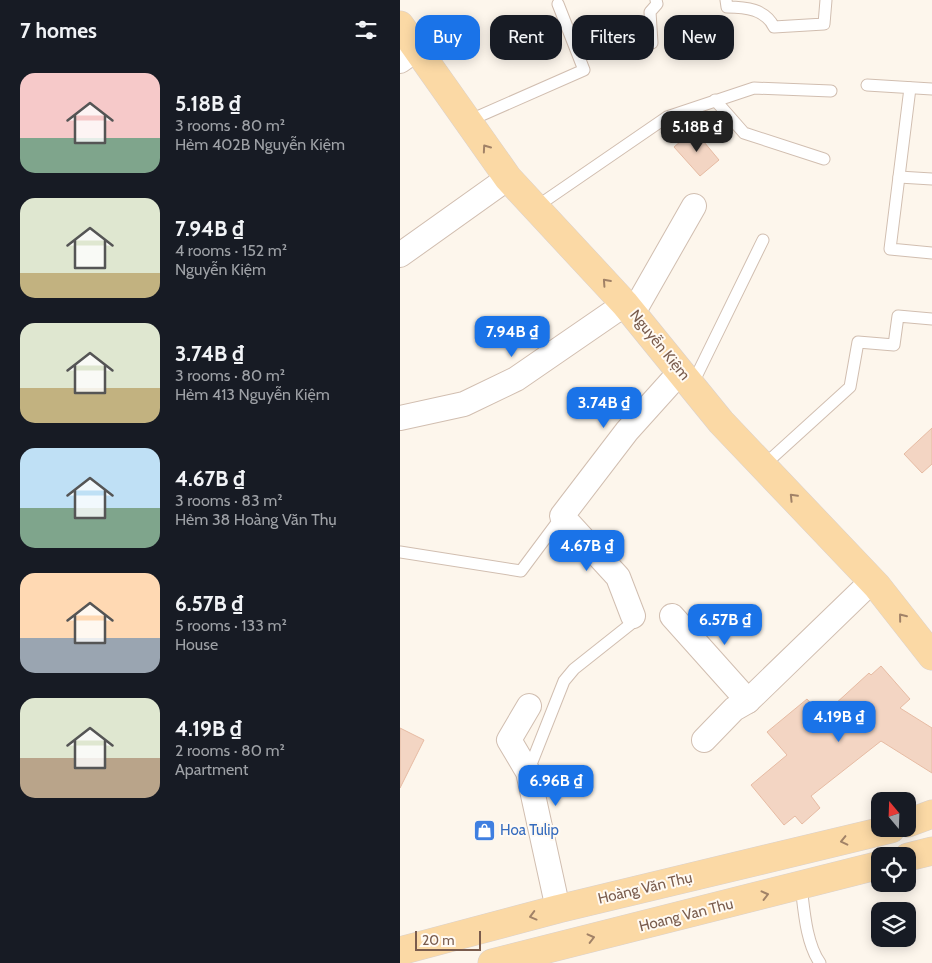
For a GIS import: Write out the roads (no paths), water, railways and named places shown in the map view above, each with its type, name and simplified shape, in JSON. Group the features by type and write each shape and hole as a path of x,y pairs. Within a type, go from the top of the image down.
{"main road":[{"name":"Nguyễn Kiệm","path":"400,24 409,55 468,121 508,178 629,308 721,422 872,581 932,656"},
{"path":"916,820 932,814"},
{"name":"Hoàng Văn Thụ","path":"400,951 558,909 871,834"},
{"path":"916,855 932,851"},
{"name":"Hoang Van Thu","path":"492,963 871,867"}],"street":[{"path":"400,255 508,178"},
{"path":"400,418 464,404 516,379 629,308 694,206"},
{"path":"633,616 618,577 562,516 627,431 686,378"},
{"path":"704,740 734,709 748,701 872,581"},
{"path":"672,616 748,701"},
{"path":"529,706 510,740 528,772 558,909"}],"lane":[{"path":"650,15 650,12 657,4 656,0"},
{"path":"726,0 727,7 749,7 770,19 774,27 824,24 826,0"},
{"path":"468,121 584,70 558,4"},
{"path":"867,86 932,89"},
{"path":"536,208 668,117 754,88 831,91"},
{"path":"910,88 890,249 932,254"},
{"path":"715,100 744,133 824,159"},
{"path":"899,177 932,179"},
{"path":"686,378 762,240"},
{"path":"764,466 850,387 858,342 894,345 898,316 932,319"},
{"path":"400,552 521,570 562,516"},
{"path":"528,772 564,681 574,669 632,623 633,616"},
{"path":"801,886 805,916 815,955 820,963"}],"place":[{"name":"Hoa Tulip","path":"484,830"}]}
